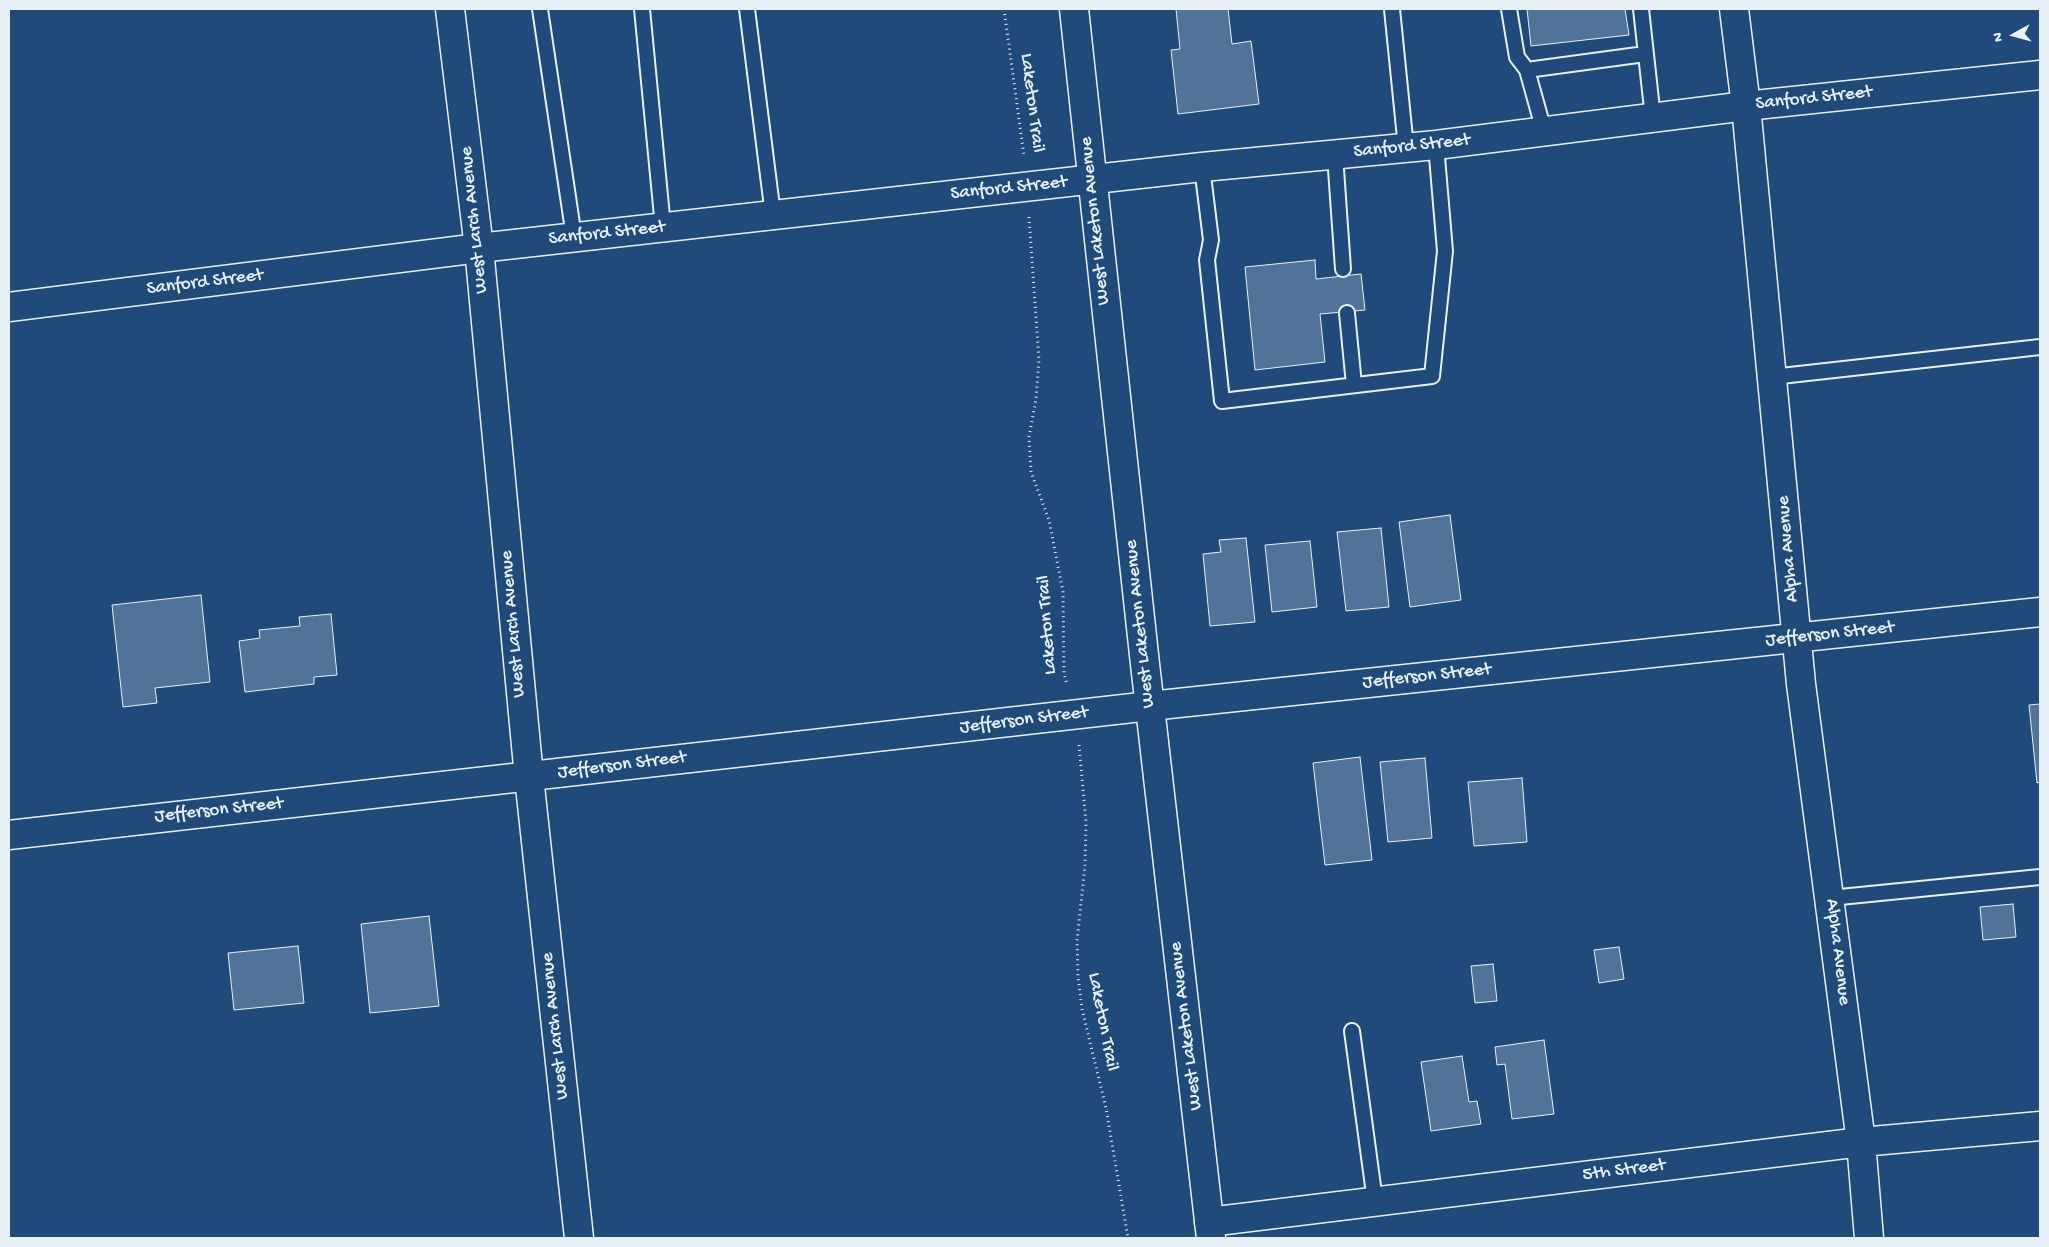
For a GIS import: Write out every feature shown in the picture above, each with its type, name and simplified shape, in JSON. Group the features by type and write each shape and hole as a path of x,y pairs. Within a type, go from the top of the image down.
{"street":[{"name":"West Larch Avenue","path":"450,9 479,248 529,777 579,1238"},
{"name":"West Laketon Avenue","path":"1074,9 1150,706 1210,1230"},
{"name":"Alpha Avenue","path":"1734,9 1746,106 1801,684 1861,1142 1869,1238"},
{"name":"Sanford Street","path":"9,307 574,237 1202,167 1436,145 1746,106 2040,75"},
{"name":"Jefferson Street","path":"9,834 1150,706 2040,612"},
{"name":"5th Street","path":"1210,1230 1376,1202 1861,1142 2040,1126"}],"lane":[{"path":"540,9 574,237"},
{"path":"642,9 663,227"},
{"path":"747,9 773,215"},
{"path":"1392,9 1406,148"},
{"path":"1509,9 1517,57 1527,70 1544,131"},
{"path":"1641,9 1653,118"},
{"path":"1527,70 1646,54"},
{"path":"1202,167 1211,240 1207,260 1222,401 1432,376 1445,251 1436,145"},
{"path":"1334,154 1343,269"},
{"path":"1347,313 1354,385"},
{"path":"1772,377 2040,347"},
{"path":"1830,898 2040,877"},
{"path":"1352,1031 1376,1202"}],"path":[{"name":"Laketon Trail","path":"1004,9 1022,128 1039,360 1036,398 1028,437 1031,472 1049,520 1063,592 1064,673 1074,715 1086,822 1077,940 1078,977 1082,1009 1106,1108 1128,1238"}],"building":[{"path":"1176,9 1228,9 1232,44 1251,41 1259,104 1178,114 1171,50 1180,49"},
{"path":"1527,9 1625,9 1629,35 1531,46"},
{"path":"1315,260 1316,279 1361,274 1365,310 1320,314 1325,362 1255,370 1245,267"},
{"path":"1450,515 1461,600 1410,607 1399,522"},
{"path":"1381,528 1389,607 1346,611 1337,532"},
{"path":"1246,538 1255,622 1210,626 1203,554 1221,552 1219,540"},
{"path":"1310,541 1317,607 1272,612 1265,545"},
{"path":"201,595 210,682 155,688 157,703 123,707 112,605"},
{"path":"331,614 337,675 314,677 314,684 245,692 239,641 260,638 259,630 300,626 299,617"},
{"path":"2040,704 2040,782 2037,783 2029,705"},
{"path":"1360,757 1372,860 1325,865 1313,763"},
{"path":"1425,758 1432,838 1388,842 1380,762"},
{"path":"1522,778 1527,842 1474,846 1468,782"},
{"path":"2013,904 2016,937 1983,940 1980,907"},
{"path":"429,916 439,1006 370,1013 361,924"},
{"path":"298,946 304,1003 234,1010 228,953"},
{"path":"1619,947 1624,979 1599,983 1594,950"},
{"path":"1493,964 1497,1001 1475,1003 1471,966"},
{"path":"1544,1040 1554,1114 1512,1119 1505,1064 1497,1065 1495,1047"},
{"path":"1462,1056 1469,1102 1477,1101 1481,1124 1431,1131 1421,1062"}]}
